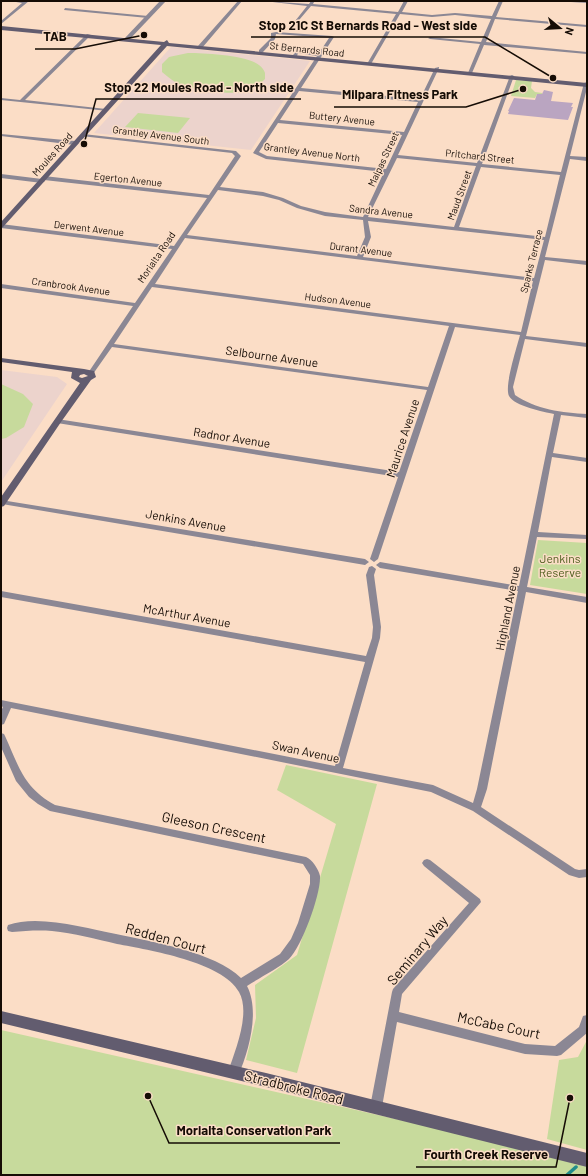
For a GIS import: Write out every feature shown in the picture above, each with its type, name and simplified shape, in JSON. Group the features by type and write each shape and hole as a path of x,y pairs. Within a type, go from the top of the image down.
{"main road":[{"name":"St Bernards Road","path":"1,27 586,84"},
{"name":"Moules Road","path":"1,226 166,43"},
{"name":"St Bernards Road","path":"201,47 320,57"},
{"path":"1,360 82,371 89,376"},
{"path":"54,368 80,380 89,376"},
{"path":"75,396 76,373 82,371"},
{"name":"Morialta Road","path":"2,503 57,420 89,376"},
{"name":"Stradbroke Road","path":"1,1017 234,1072 587,1160"}],"street":[{"path":"12,1 27,2"},
{"path":"126,39 163,1"},
{"path":"201,47 240,1"},
{"path":"266,1 312,3 432,16 455,14 587,26"},
{"path":"370,63 406,1"},
{"path":"470,72 501,1"},
{"path":"571,1 587,2"},
{"path":"1,23 27,2"},
{"path":"294,25 312,3"},
{"path":"65,9 148,16"},
{"path":"261,51 273,38 272,34 276,32 333,35 277,121"},
{"path":"21,101 88,36"},
{"path":"430,38 587,53"},
{"name":"Malpas Street","path":"365,218 436,69"},
{"name":"Maud Street","path":"456,228 512,76"},
{"name":"Sparks Terrace","path":"586,84 510,387 512,396 526,405 558,412 587,416"},
{"path":"298,89 421,100"},
{"path":"1,98 106,110"},
{"name":"Buttery Avenue","path":"277,121 405,134"},
{"name":"Grantley Avenue North","path":"277,121 257,150 257,154 273,158 388,171"},
{"path":"1,135 76,143"},
{"name":"Grantley Avenue South","path":"83,135 237,154"},
{"name":"Morialta Road","path":"89,376 211,197 238,156 237,154"},
{"name":"Pritchard Street","path":"395,156 563,174"},
{"path":"568,157 587,159"},
{"name":"Egerton Avenue","path":"1,176 211,197"},
{"name":"Sandra Avenue","path":"216,188 263,194 281,199 299,207 325,214 547,239"},
{"path":"359,258 368,238 365,218"},
{"name":"Derwent Avenue","path":"1,226 176,248"},
{"name":"Durant Avenue","path":"184,236 537,280"},
{"path":"542,258 587,263"},
{"name":"Hudson Avenue","path":"151,285 452,325 587,346"},
{"name":"Cranbrook Avenue","path":"1,286 138,305"},
{"name":"Maurice Avenue","path":"374,559 452,325"},
{"name":"Selbourne Avenue","path":"111,345 431,389"},
{"name":"Highland Avenue","path":"476,808 482,789 524,589 558,412"},
{"name":"Radnor Avenue","path":"57,420 402,475"},
{"path":"550,455 587,460"},
{"name":"Jenkins Avenue","path":"2,503 365,562"},
{"path":"534,534 587,537"},
{"path":"338,770 376,638 377,627 370,575 376,567 380,562 374,559 367,560 365,562 366,566 376,567 524,589 587,600"},
{"name":"McArthur Avenue","path":"1,594 370,660"},
{"path":"1,722 4,703"},
{"name":"Swan Avenue","path":"4,703 433,789 476,808 572,872 587,874"},
{"name":"Gleeson Crescent","path":"1,736 23,786 40,802 53,808 306,861 315,874 315,884 296,941 290,952 284,957 241,984"},
{"name":"Seminary Way","path":"376,1107 397,992 476,902 427,863"},
{"name":"Redden Court","path":"12,928 23,926 67,928 160,948 186,955 214,966 228,973 241,984"},
{"path":"234,1072 247,1027 247,996 241,984"},
{"name":"McCabe Court","path":"393,1016 524,1049 557,1051 583,1030 587,1020"}],"shaded area":[{"path":"171,47 310,61 251,150 94,133"},
{"path":"1,370 57,377 67,384 1,482"}],"green space":[{"path":"188,53 225,55 245,59 259,65 263,69 265,79 259,85 250,90 231,93 200,90 181,85 173,81 162,72 162,64 169,57"},
{"path":"516,80 532,81 531,88 535,92 542,94 537,94 535,98 511,96"},
{"path":"138,113 190,118 178,133 125,127"},
{"path":"1,384 23,394 33,404 24,427 6,438 1,439"},
{"name":"Jenkins Reserve","path":"538,540 587,543 587,594 530,585"},
{"path":"286,765 377,784 297,1073 246,1060 256,1018 255,985 297,955 336,824 277,790"},
{"path":"1,1030 587,1162 587,1175 1,1175"},
{"path":"587,1040 587,1150 547,1139 559,1060 578,1057"}],"building":[{"path":"544,90 553,92 551,101 573,103 568,120 508,114 514,98 535,100 537,94 542,94"}],"waterway":[{"path":"567,1175 576,1167"}],"place":[{"name":"TAB","path":"144,35"},
{"name":"Stop 21C St Bernards Road - West side","path":"553,78"},
{"name":"Milpara Fitness Park","path":"523,89"},
{"name":"Stop 22 Moules Road - North side","path":"84,144"},
{"name":"Morialta Conservation Park","path":"148,1096"},
{"name":"Fourth Creek Reserve","path":"570,1098"}]}
